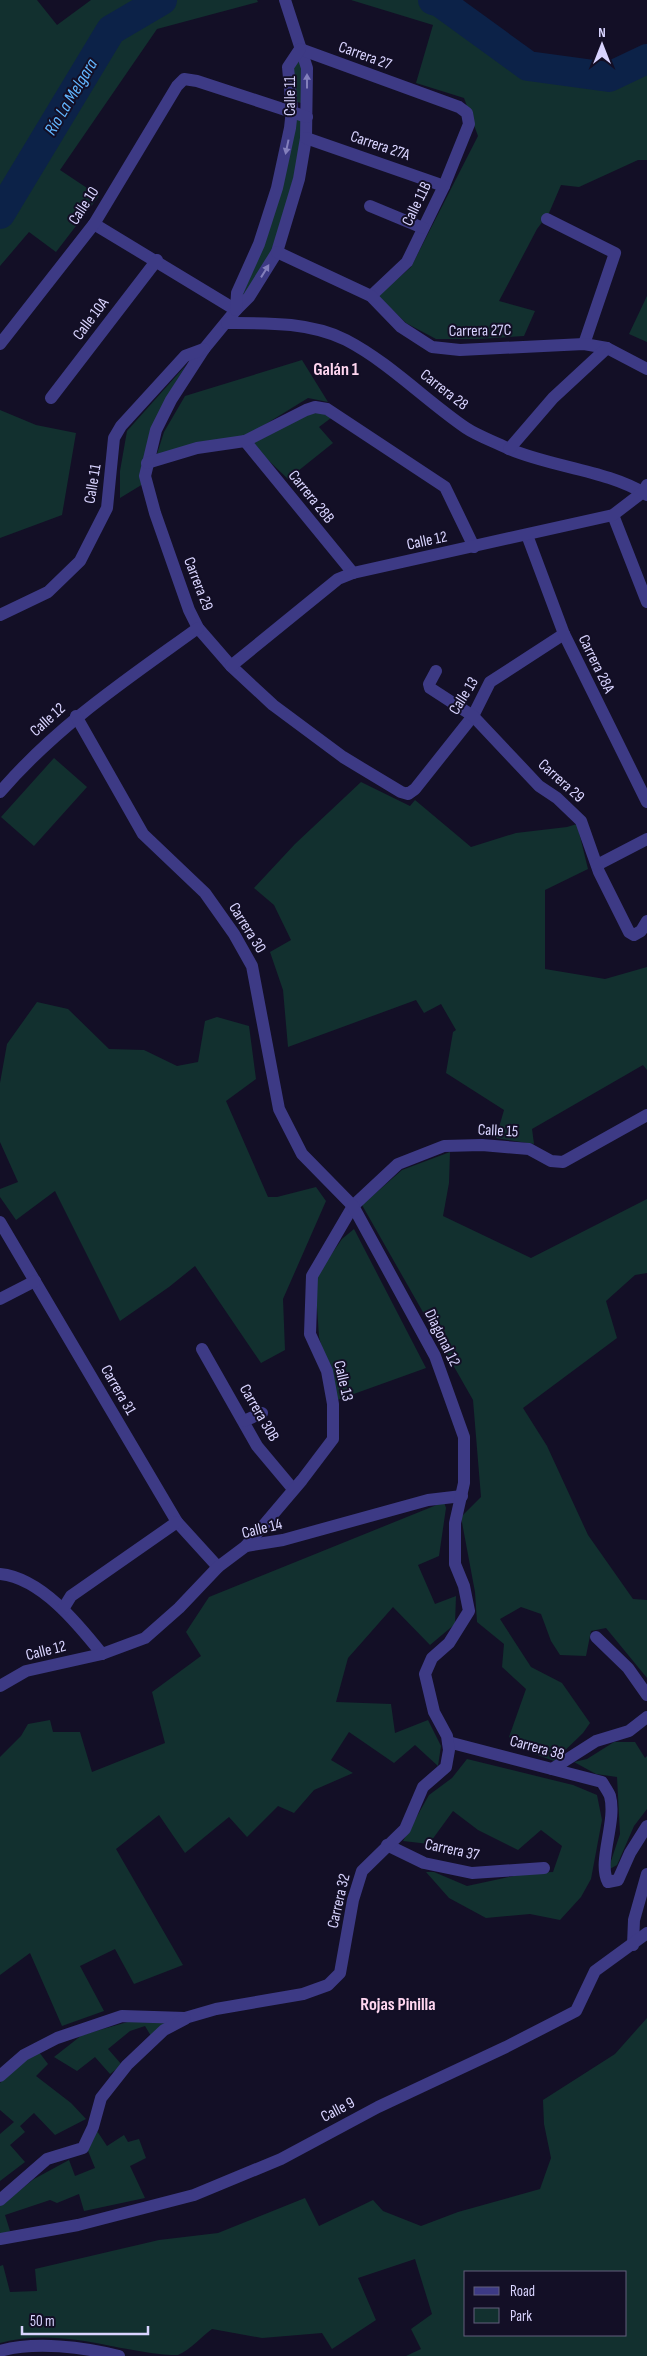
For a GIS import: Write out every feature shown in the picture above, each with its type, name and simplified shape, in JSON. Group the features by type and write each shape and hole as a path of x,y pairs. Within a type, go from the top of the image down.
{"street":[{"path":"285,0 300,49"},
{"name":"Calle 11","path":"236,310 237,293 259,244 277,188 292,110 288,67 300,49"},
{"name":"Calle 11","path":"236,310 249,297 277,252 299,179 306,138 307,116 307,68 300,49"},
{"name":"Carrera 27","path":"300,49 459,107 467,113"},
{"name":"Calle 10","path":"0,344 94,224 177,86 184,79 197,81 292,110"},
{"path":"292,110 307,116"},
{"name":"Calle 11B","path":"370,296 406,262 444,186 469,124 467,113"},
{"name":"Carrera 27A","path":"306,138 444,186"},
{"path":"370,206 423,228"},
{"path":"546,219 615,253 584,344"},
{"path":"94,224 157,260 236,310"},
{"name":"Carrera 27C","path":"277,252 370,296 401,327 432,347 460,350 584,344 607,348 647,370"},
{"name":"Calle 10A","path":"52,398 157,260"},
{"name":"Carrera 29","path":"236,310 204,349 171,400 156,430 147,463 145,476 155,513 189,610 198,628 231,666 273,705 343,757 401,792 408,794"},
{"name":"Carrera 28","path":"227,323 281,324 313,329 345,340 370,355 467,428 509,449 646,491"},
{"path":"509,449 553,398 607,348"},
{"name":"Calle 11","path":"0,615 48,592 80,561 107,508 114,438 121,426 185,356 204,349"},
{"path":"147,463 197,448 245,441 315,407 327,409 445,487 474,547"},
{"name":"Carrera 28B","path":"245,441 353,573"},
{"name":"Calle 12","path":"231,666 338,579 353,573 613,515 646,491"},
{"path":"613,515 647,602"},
{"name":"Carrera 28A","path":"527,535 564,634 647,802"},
{"name":"Calle 12","path":"0,792 24,764 76,716 198,628"},
{"name":"Calle 13","path":"408,794 415,789 473,716 490,682 564,634"},
{"name":"Carrera 29","path":"436,671 429,686 473,716 539,786 558,798 580,822 597,865 629,932 634,935 641,931 647,921"},
{"name":"Carrera 30","path":"76,716 143,834 205,893 234,934 252,966 280,1109 302,1154 352,1206"},
{"path":"597,865 647,839"},
{"name":"Calle 15","path":"352,1206 398,1164 444,1146 482,1145 529,1149 551,1161 562,1162 647,1115"},
{"name":"Calle 13","path":"246,1546 319,1459 333,1438 333,1404 327,1370 310,1334 312,1276 352,1206"},
{"name":"Diagonal 12","path":"352,1206 435,1356 449,1392 464,1437 462,1496"},
{"name":"Carrera 31","path":"0,1222 177,1522 218,1567"},
{"path":"0,1299 36,1282"},
{"name":"Carrera 30B","path":"202,1349 257,1446 293,1490"},
{"path":"244,1421 262,1413"},
{"name":"Calle 14","path":"102,1654 145,1638 179,1608 218,1567 246,1546 282,1540 428,1500 462,1496"},
{"name":"Carrera 32","path":"0,2076 24,2055 56,2038 122,2016 185,2018 216,2009 303,1994 328,1985 340,1973 353,1900 362,1870 405,1829 423,1786 446,1767 447,1736 434,1712 425,1674 432,1658 449,1644 469,1611 464,1586 455,1564 455,1523 462,1496"},
{"path":"63,1609 71,1596 177,1522"},
{"path":"0,1574 11,1575 42,1592 63,1609 102,1654"},
{"path":"596,1637 628,1668 647,1695"},
{"name":"Calle 12","path":"0,1686 26,1672 102,1654"},
{"path":"552,1769 596,1741 629,1731 647,1717"},
{"name":"Carrera 38","path":"448,1742 602,1782 610,1796 611,1832 603,1873 608,1882 618,1880 630,1853 647,1826"},
{"name":"Carrera 37","path":"387,1845 424,1863 472,1873 544,1868"},
{"path":"633,1945 634,1920 647,1874"},
{"name":"Calle 9","path":"0,2239 78,2225 194,2195 281,2159 378,2107 576,2011 595,1971 647,1933"},
{"path":"0,2200 47,2159 83,2148 93,2127 101,2098 127,2065 164,2030 185,2018"},
{"path":"0,2351 16,2346 93,2349 119,2356"}],"green space":[{"path":"0,0 37,0 57,25 91,0 257,0 258,2 157,29 60,170 99,196 56,252 29,232 0,266"},
{"path":"351,0 418,0 437,5 529,76 608,86 647,68 647,160 638,160 579,187 561,185 549,213 537,229 499,301 535,311 524,336 436,339 406,323 378,296 411,267 478,136 464,98 416,83 433,25"},
{"path":"293,57 304,58 305,104 293,101"},
{"path":"295,114 305,116 293,184 275,243 242,307 236,302"},
{"path":"647,296 647,342 629,334"},
{"path":"302,360 328,402 308,398 240,440 156,457 164,432 185,396"},
{"path":"186,365 155,421 146,449 143,484 120,498 120,471 127,431"},
{"path":"0,410 36,425 76,433 62,515 0,538"},
{"path":"312,410 324,412 331,418 319,427 333,443 288,479 251,444"},
{"path":"54,758 87,787 34,846 1,817"},
{"path":"361,782 410,806 415,800 471,847 516,833 567,827 577,824 588,869 545,890 545,969 605,979 647,967 647,1070 643,1065 532,1129 534,1144 496,1138 504,1110 446,1073 453,1032 456,1030 441,1004 424,1013 416,1000 288,1047 283,990 270,952 291,940 274,905 254,888 295,844"},
{"path":"37,1002 68,1009 109,1049 144,1050 177,1066 198,1062 205,1021 217,1017 249,1026 256,1079 226,1101 268,1197 277,1197 316,1187 326,1201 283,1299 285,1350 261,1363 195,1266 169,1287 120,1321 55,1191 16,1220 0,1197 0,1189 18,1182 0,1142 0,1083 7,1044"},
{"path":"450,1152 449,1183 443,1216 531,1258 647,1199 647,1273 635,1275 606,1301 617,1338 523,1408 547,1446 588,1535 633,1599 647,1600 647,1678 606,1628 591,1631 586,1656 560,1655 551,1641 541,1614 521,1607 500,1619 531,1667 562,1683 590,1723 583,1733 554,1761 532,1753 509,1737 526,1689 502,1667 504,1644 477,1622 475,1592 461,1517 481,1497 473,1400 362,1205 402,1170"},
{"path":"354,1229 426,1368 337,1400 319,1337 315,1278 342,1239"},
{"path":"444,1502 446,1508 439,1556 418,1565 435,1604 456,1596 455,1624 430,1645 393,1607 348,1658 336,1702 391,1704 395,1733 428,1720 441,1746 438,1766 415,1745 394,1763 349,1732 331,1760 353,1773 314,1790 294,1813 278,1806 247,1837 229,1817 185,1853 159,1815 116,1849 183,1965 134,1984 115,1949 80,1966 104,2011 62,2026 30,1953 0,1975 0,1757 21,1736 28,1724 50,1720 53,1732 80,1732 92,1772 165,1743 152,1692 201,1656 186,1632 209,1597"},
{"path":"614,1742 635,1742 645,1758 647,1756 647,1809 634,1826 617,1865 608,1870 620,1834 617,1777 596,1774 574,1762 587,1759"},
{"path":"467,1759 573,1785 597,1795 602,1820 591,1879 581,1897 560,1920 530,1914 486,1918 449,1898 426,1872 434,1872 467,1886 528,1873 553,1872 562,1846 541,1830 518,1850 478,1830 453,1811 429,1844 403,1841 429,1795 452,1778"},
{"path":"647,2018 647,2356 406,2356 421,2349 411,2329 432,2314 415,2259 358,2278 376,2320 332,2349 322,2333 262,2338 212,2329 191,2347 178,2355 126,2349 83,2341 41,2337 0,2343 0,2266 3,2265 10,2292 37,2291 35,2269 159,2240 218,2233 305,2198 319,2226 373,2200 383,2211 421,2226 458,2212 540,2189 551,2158 544,2124 543,2100 615,2054"},
{"path":"138,2019 175,2021 151,2036 145,2026 130,2031 108,2049 122,2065 110,2074 95,2057 77,2071 54,2057 82,2035"},
{"path":"39,2052 48,2064 36,2076 71,2103 86,2119 55,2135 34,2113 20,2126 25,2132 10,2145 25,2162 0,2181 0,2134 14,2122 0,2110 0,2083 26,2057"},
{"path":"97,2131 107,2146 124,2135 128,2142 139,2139 146,2158 130,2166 145,2198 84,2211 79,2194 57,2203 50,2200 5,2215 10,2231 0,2235 0,2206 34,2179 69,2160 75,2176 95,2168 86,2146"}],"waterway":[{"name":"Río La Melgara","path":"0,214 111,30 162,0"},
{"name":"Río La Melgara","path":"433,0 440,2 528,66 609,77 647,59"}],"district":[{"name":"Galán 1","path":"336,369"},
{"name":"Rojas Pinilla","path":"398,2004"}]}
